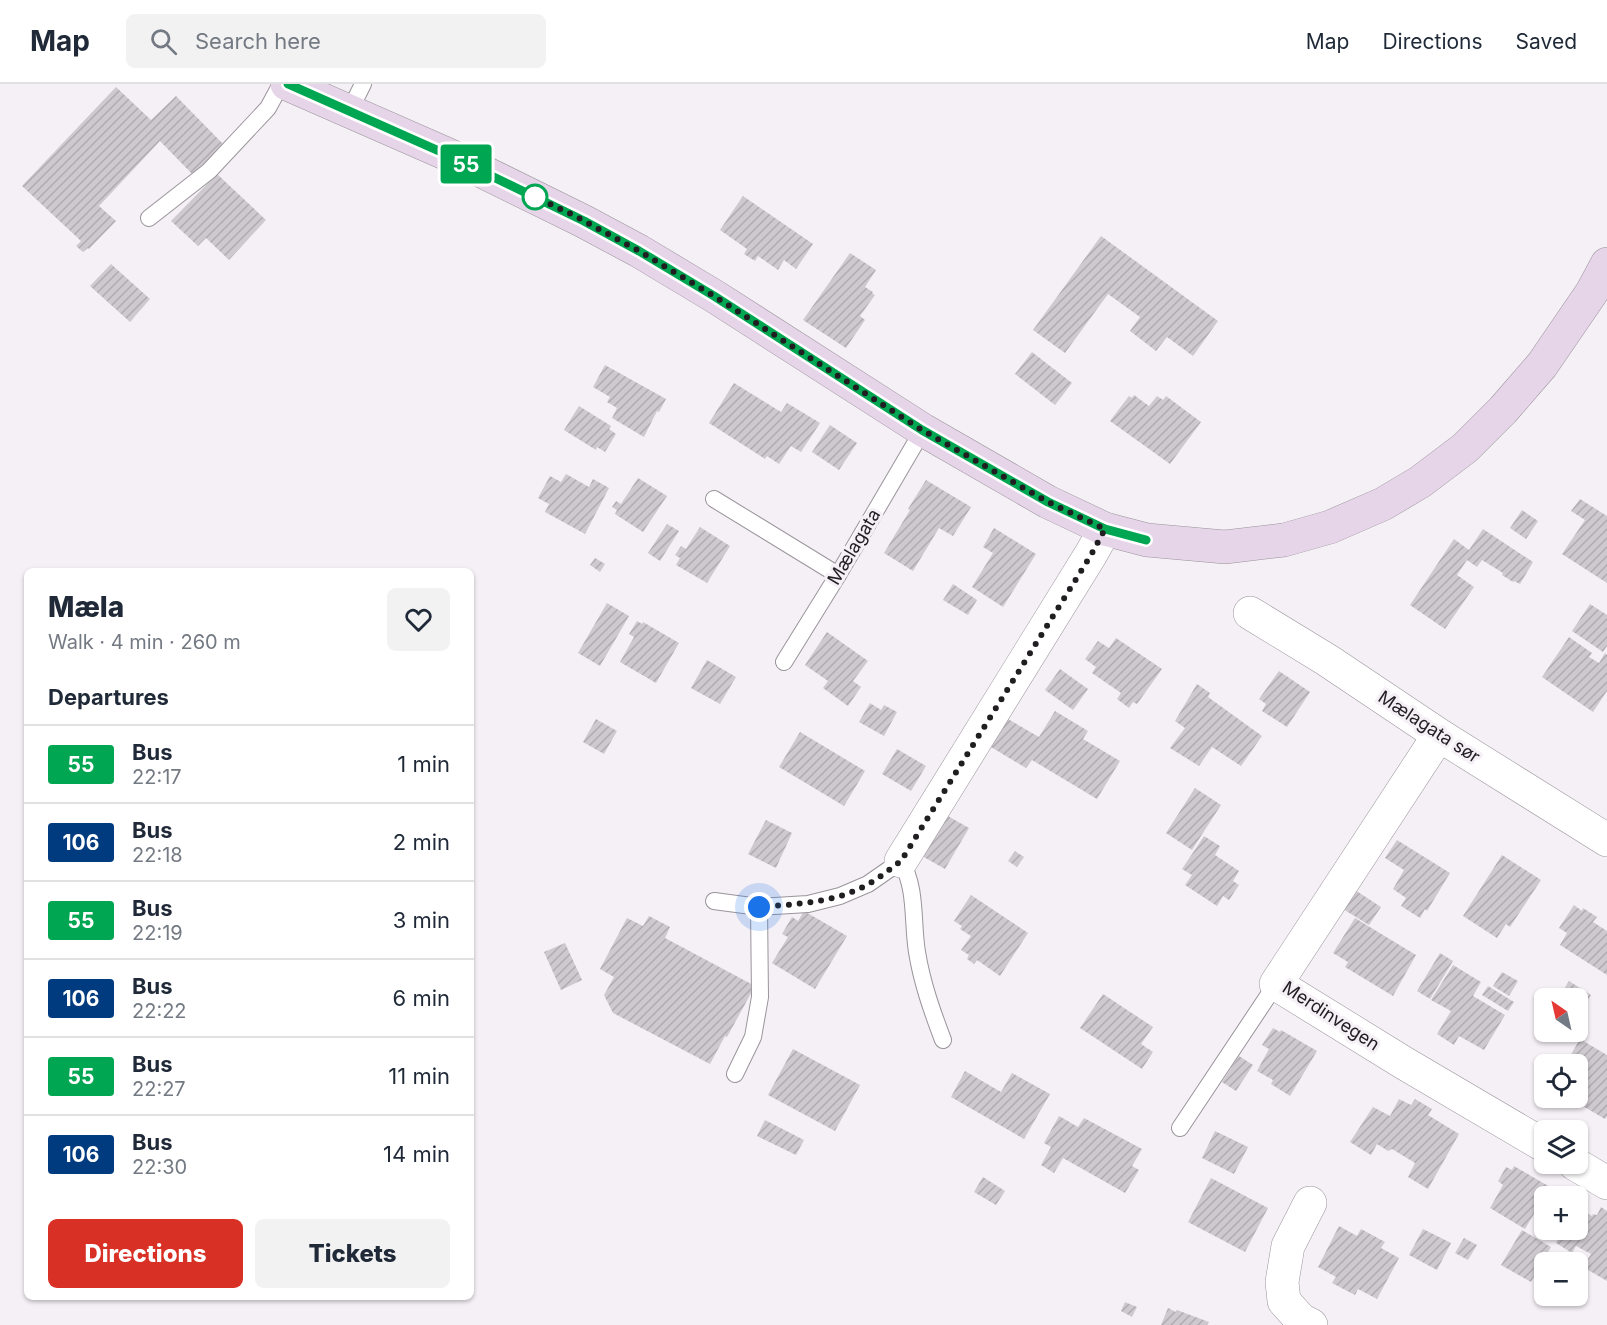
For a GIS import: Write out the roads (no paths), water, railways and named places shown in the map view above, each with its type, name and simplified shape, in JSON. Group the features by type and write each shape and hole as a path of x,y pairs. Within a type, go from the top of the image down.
{"main road":[{"path":"288,84 356,98 491,176 575,216 639,251 714,296 922,430 1048,502 1105,529 1146,540 1225,547 1284,540 1330,527 1383,504 1420,482 1465,448 1542,365 1592,292 1607,264"}],"street":[{"path":"901,861 1105,529"},
{"name":"Mælagata sør","path":"1250,613 1607,840"},
{"name":"Merdinvegen","path":"1439,735 1276,984 1534,1140"},
{"path":"1588,1172 1607,1183"},
{"path":"1310,1203 1288,1246 1282,1282 1284,1301 1301,1320 1311,1325"}],"lane":[{"path":"149,218 209,171 268,108 281,84"},
{"name":"Mælagata","path":"784,662 838,575 922,430"},
{"path":"714,499 838,575"},
{"path":"714,901 759,907 808,904 840,896 868,884 901,861 908,873 911,885 916,949 927,999 943,1040"},
{"path":"735,1074 753,1037 760,997 759,907"},
{"path":"1180,1128 1276,984"}]}
